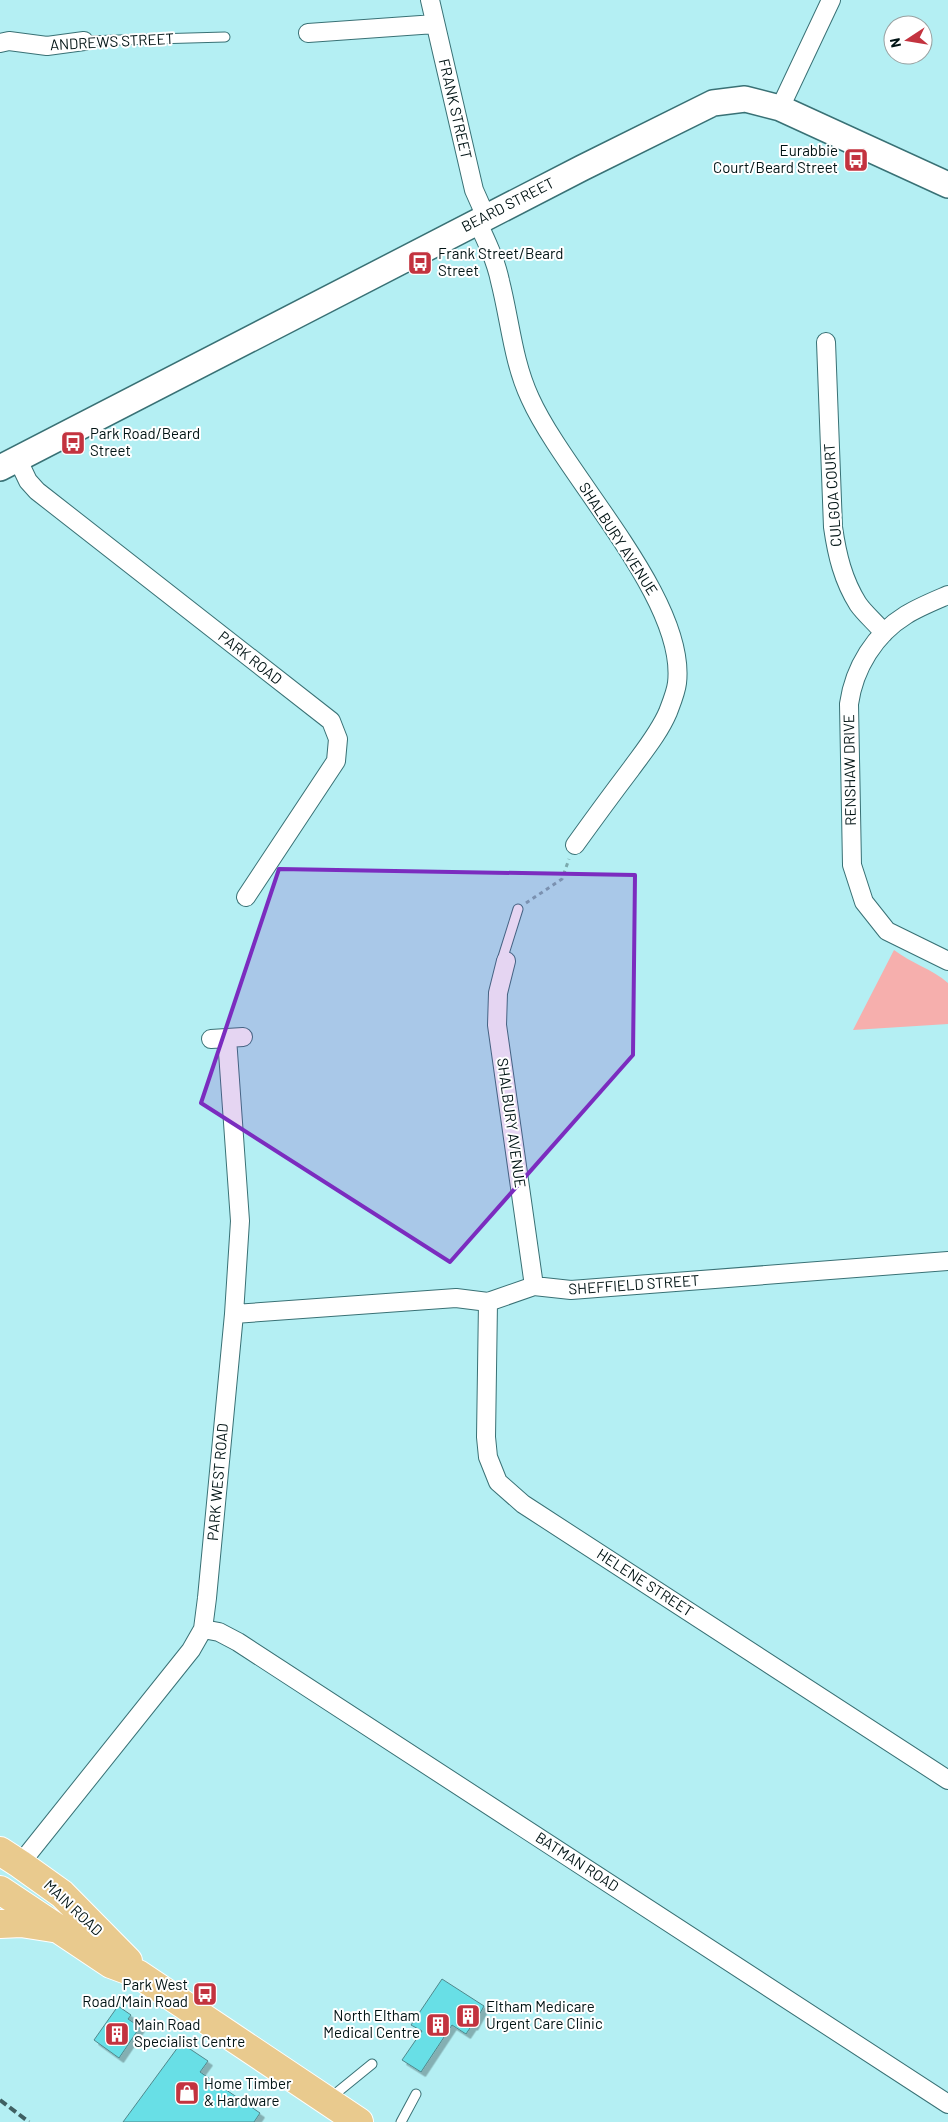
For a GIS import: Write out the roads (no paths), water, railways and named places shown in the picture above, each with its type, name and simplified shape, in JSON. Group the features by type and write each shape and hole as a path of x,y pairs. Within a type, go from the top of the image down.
{"main road":[{"name":"MAIN ROAD","path":"4,1878 59,1929 111,1964 138,1974 359,2122"},
{"name":"MAIN ROAD","path":"4,1878 62,1894 124,1957 138,1974"},
{"path":"0,1924 21,1923 59,1929"}],"street":[{"name":"FRANK STREET","path":"430,0 481,219"},
{"path":"780,108 831,0"},
{"path":"308,33 435,24"},
{"name":"ANDREWS STREET","path":"0,43 9,41 46,46 84,41"},
{"name":"BEARD STREET","path":"9,464 481,219 713,102 745,99 780,108 948,185"},
{"name":"SHALBURY AVENUE","path":"481,219 500,281 517,358 529,397 549,435 629,552 654,594 671,637 676,660 677,684 668,712 654,737 574,845"},
{"name":"CULGOA COURT","path":"826,342 833,527 837,554 848,586 859,606 884,632"},
{"name":"PARK ROAD","path":"9,464 37,492 330,721 338,739 336,761 246,897"},
{"name":"RENSHAW DRIVE","path":"941,957 887,931 864,902 852,865 849,704 852,684 872,645 884,632 904,616 948,595"},
{"name":"SHALBURY AVENUE","path":"506,961 498,993 497,1024 534,1286"},
{"name":"PARK WEST ROAD","path":"4,1878 190,1650 202,1629 207,1598 234,1314 240,1206 227,1038"},
{"name":"SHEFFIELD STREET","path":"234,1314 456,1298 488,1302 534,1286 571,1290 948,1261"},
{"name":"HELENE STREET","path":"488,1302 487,1447 494,1474 504,1488 522,1504 948,1780"},
{"name":"BATMAN ROAD","path":"202,1629 218,1632 238,1642 948,2104"}],"lane":[{"name":"ANDREWS STREET","path":"84,41 225,37"},
{"name":"SHALBURY AVENUE","path":"506,961 518,909"},
{"path":"327,2100 372,2064"},
{"path":"401,2122 416,2094"}],"railway":[{"path":"0,2100 29,2122"}],"place":[{"name":"Eurabbie Court/Beard Street","path":"856,160"},
{"name":"Frank Street/Beard Street","path":"420,263"},
{"name":"Park Road/Beard Street","path":"73,443"},
{"name":"Park West Road/Main Road","path":"205,1994"},
{"name":"Eltham Medicare Urgent Care Clinic","path":"468,2016"},
{"name":"North Eltham Medical Centre","path":"438,2025"},
{"name":"Main Road Specialist Centre","path":"117,2034"},
{"name":"Home Timber & Hardware","path":"187,2093"}]}
